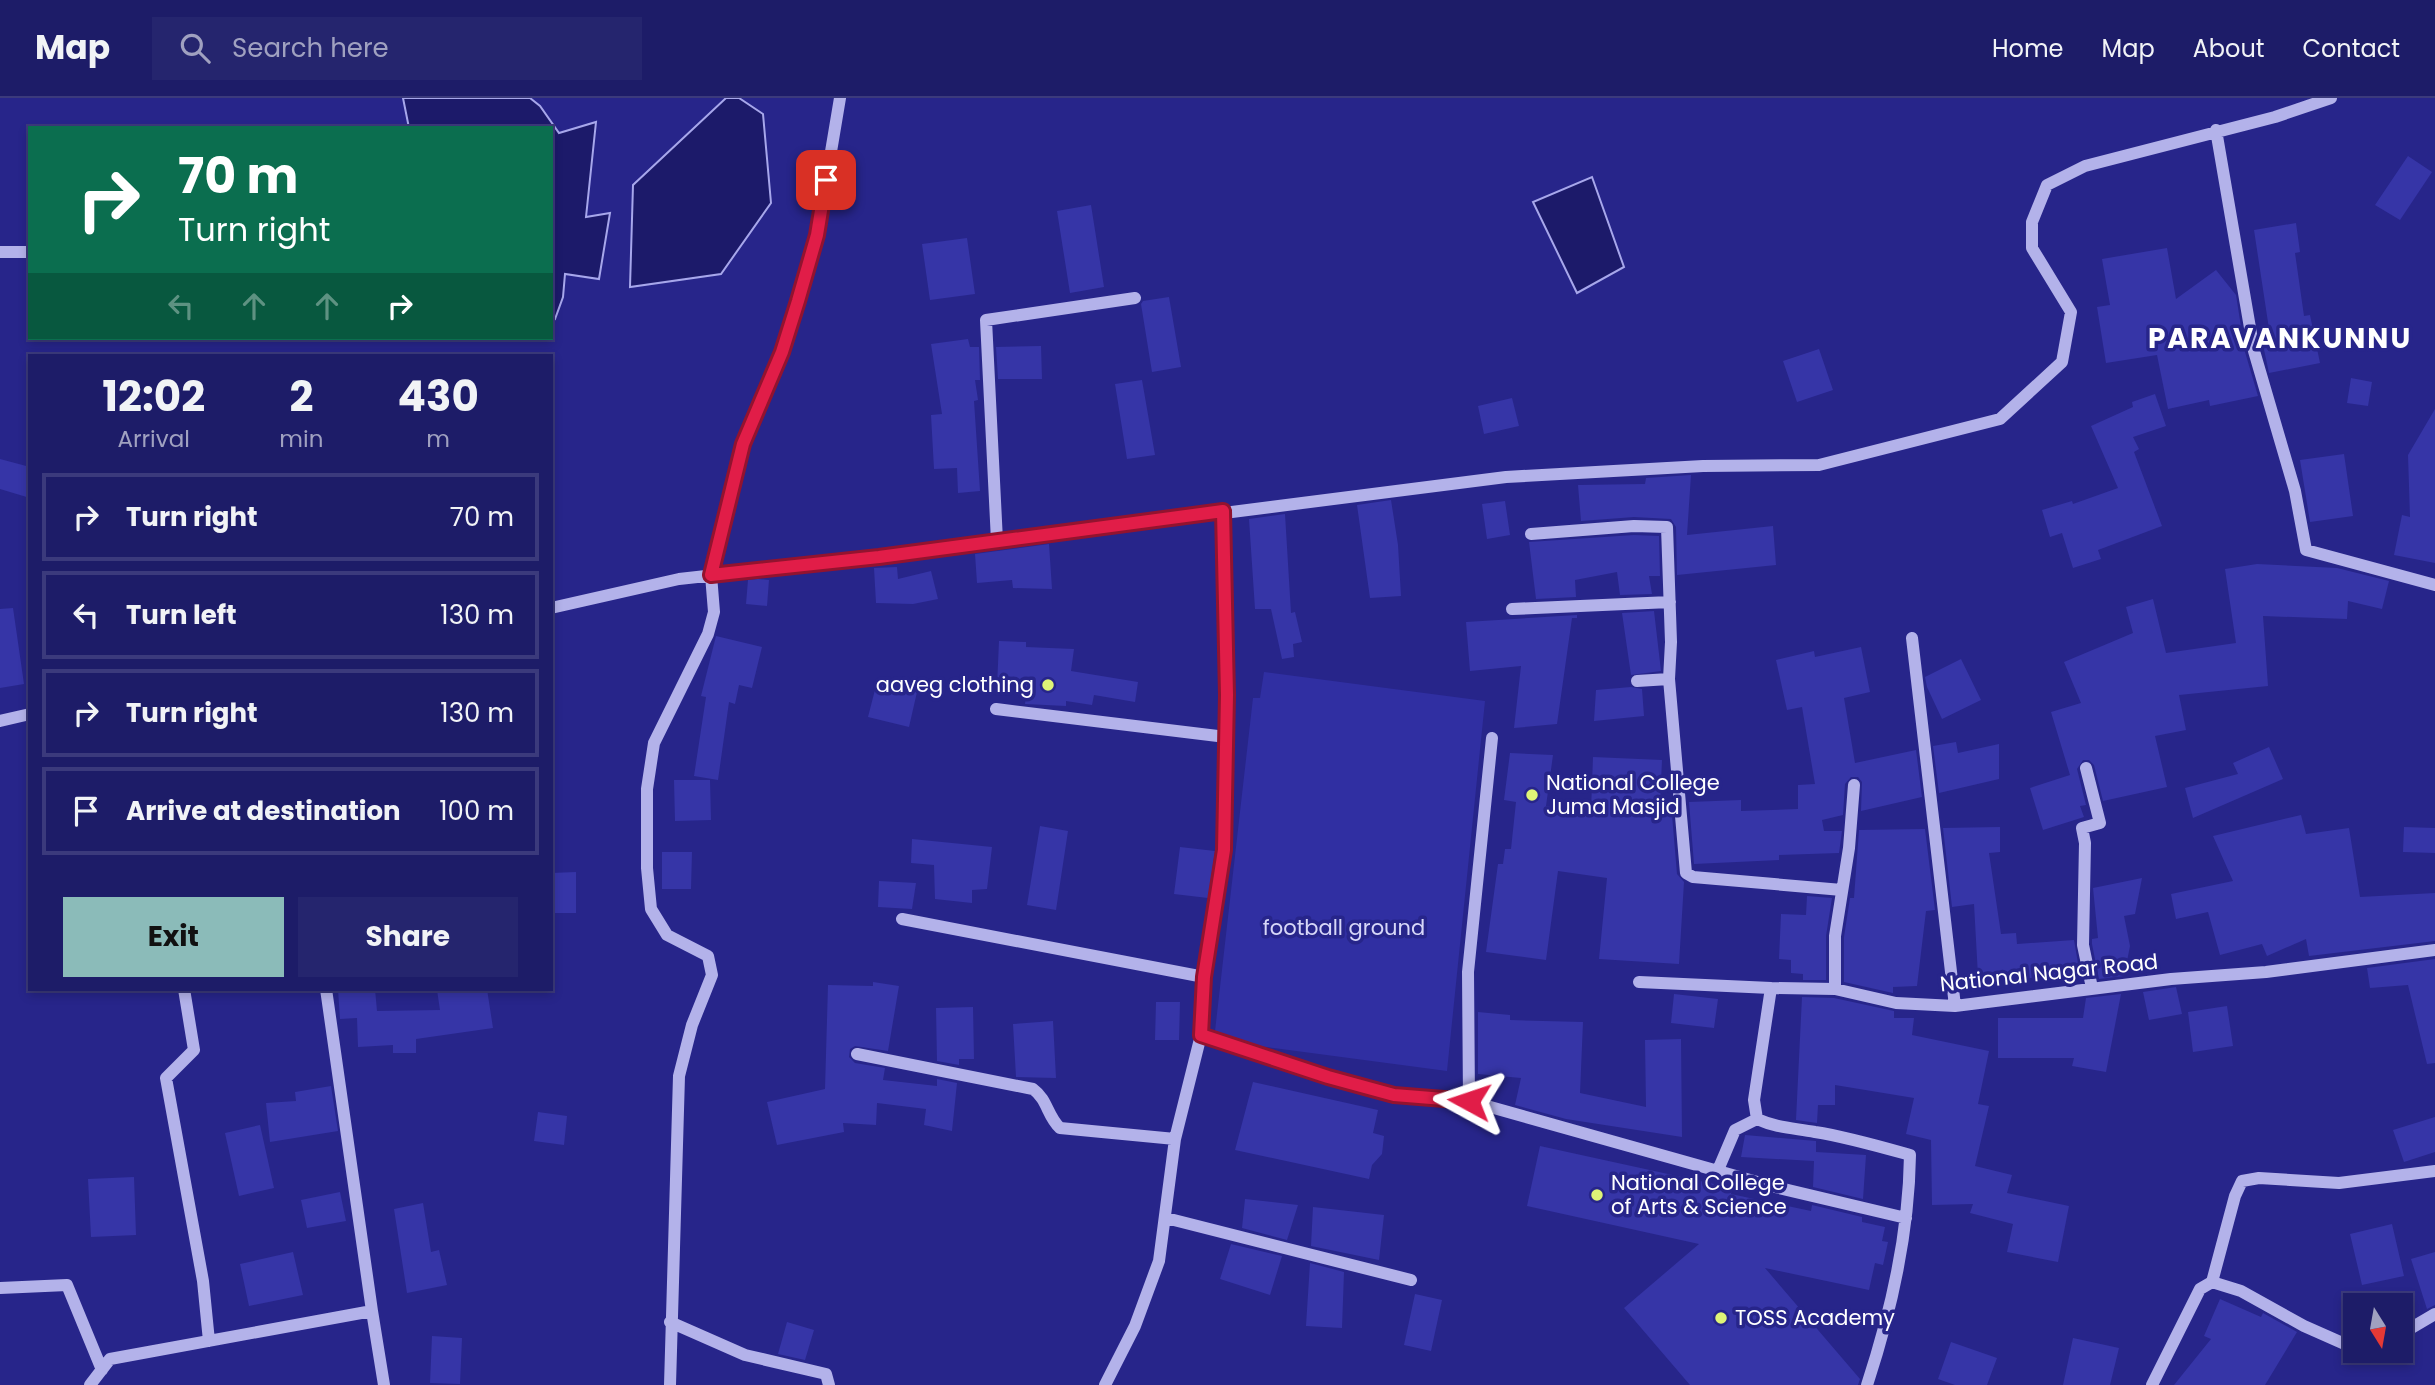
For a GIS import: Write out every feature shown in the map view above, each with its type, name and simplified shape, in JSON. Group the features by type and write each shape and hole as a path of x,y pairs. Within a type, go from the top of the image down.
{"street":[{"path":"670,1385 678,1076 692,1025 709,987 713,969 708,956 667,935 651,909 647,868 647,789 654,743 708,634 714,612 711,575 743,444 782,352 817,235 840,98"},
{"path":"553,608 679,579 1506,477 1703,466 1819,465 2000,419 2062,362 2070,312 2032,248 2032,222 2047,186 2085,166 2216,130 2275,117 2331,98"},
{"path":"2216,130 2255,351 2295,491 2306,550 2435,585"},
{"path":"0,252 28,252"},
{"path":"997,541 986,320 1135,298"},
{"path":"1105,1385 1135,1326 1159,1261 1175,1139 1201,1035 1204,977 1224,850 1226,737 1223,511"},
{"path":"1531,534 1634,526 1667,527 1669,679 1686,873 1693,877 1842,890"},
{"path":"1512,609 1670,602"},
{"path":"1912,638 1955,1006"},
{"path":"1637,681 1669,679"},
{"path":"996,709 1226,737"},
{"path":"0,721 28,714"},
{"path":"1469,1101 1468,972 1492,738"},
{"path":"2086,768 2100,823 2081,828 2085,843 2083,945 2092,988"},
{"path":"1835,989 1835,936 1854,785"},
{"path":"902,919 1204,977"},
{"name":"National Nagar Road","path":"1639,982 1835,989 1896,1003 1955,1006 2092,988 2266,972 2435,950"},
{"path":"1757,1119 1754,1100 1770,988"},
{"path":"184,991 194,1051 166,1078 203,1280 209,1341"},
{"path":"326,991 384,1385"},
{"path":"1201,1035 1328,1077 1394,1095 1469,1101 1775,1187 1906,1218"},
{"path":"857,1054 1034,1089 1044,1097 1053,1122 1071,1131 1175,1139"},
{"path":"1718,1170 1735,1130 1757,1119 1784,1129 1836,1136 1910,1155 1906,1218 1885,1330 1867,1385"},
{"path":"2152,1385 2200,1289 2211,1282 2235,1196 2242,1181 2259,1178 2339,1183 2435,1171"},
{"path":"1166,1218 1411,1280"},
{"path":"2211,1282 2241,1291 2304,1326 2343,1343"},
{"path":"0,1288 67,1285 102,1370"},
{"path":"90,1385 110,1359 372,1311"},
{"path":"2413,1327 2435,1314"},
{"path":"670,1322 745,1356 826,1374 829,1385"}],"green space":[{"name":"football ground","path":"1264,672 1485,701 1447,1071 1214,1040 1253,698 1260,698"}],"shaded area":[{"path":"403,98 530,98 540,106 559,133 596,122 586,217 610,213 599,279 565,274 563,297 553,318 553,126 409,126"},
{"path":"726,98 739,98 763,114 771,203 721,274 630,287 633,185"},
{"path":"1592,177 1624,267 1577,293 1533,202"}],"building":[{"path":"2408,156 2432,172 2400,220 2375,205"},
{"path":"1091,205 1104,287 1070,293 1057,211"},
{"path":"2296,223 2300,252 2295,253 2304,316 2310,315 2320,363 2269,373 2259,326 2271,342 2254,230"},
{"path":"967,238 975,294 930,300 922,244"},
{"path":"2167,248 2176,299 2216,270 2236,295 2245,352 2258,396 2210,406 2209,400 2168,409 2157,355 2106,363 2097,307 2110,305 2102,259"},
{"path":"1169,297 1181,367 1152,372 1141,304 1143,301"},
{"path":"968,339 970,347 979,347 980,380 975,380 978,400 974,401 980,491 958,493 957,468 934,469 931,415 942,414 931,344"},
{"path":"1041,346 1042,379 998,379 996,347"},
{"path":"1819,349 1833,390 1797,402 1783,361"},
{"path":"2351,378 2372,382 2368,406 2347,403"},
{"path":"1142,380 1155,455 1127,459 1115,384"},
{"path":"2155,394 2166,426 2133,437 2139,449 2134,452 2162,526 2098,550 2101,559 2073,568 2062,533 2050,537 2042,510 2072,501 2073,504 2118,488 2091,426 2133,407 2132,402"},
{"path":"1512,398 1519,426 1484,434 1478,406"},
{"path":"2435,409 2435,563 2394,555 2402,515 2410,517 2408,455"},
{"path":"2344,454 2353,516 2310,522 2300,460"},
{"path":"0,459 28,466 28,497 0,489"},
{"path":"1691,475 1687,535 1773,526 1776,565 1677,575 1676,527 1671,519 1634,517 1581,521 1578,485 1645,484 1646,478"},
{"path":"1391,500 1398,545 1401,596 1370,598 1357,505"},
{"path":"1505,501 1510,535 1487,539 1482,504"},
{"path":"1285,514 1291,613 1295,612 1302,642 1293,644 1294,657 1282,659 1271,609 1255,609 1249,519"},
{"path":"1634,535 1659,536 1660,576 1649,576 1652,594 1620,595 1617,572 1575,580 1576,597 1536,599 1529,542"},
{"path":"1049,544 1052,589 1013,588 1012,580 977,583 975,554"},
{"path":"2257,564 2337,568 2389,581 2382,609 2348,601 2347,619 2263,616 2268,686 2179,695 2186,730 2155,736 2167,787 2103,801 2094,765 2089,760 2083,760 2077,769 2086,805 2080,806 2084,817 2043,830 2030,788 2070,775 2051,712 2081,703 2064,662 2133,633 2126,607 2153,599 2166,653 2236,643 2225,569"},
{"path":"897,567 898,579 931,571 938,599 913,604 876,603 874,568"},
{"path":"748,580 769,580 767,606 746,604"},
{"path":"13,608 24,684 0,688 0,609"},
{"path":"1654,611 1661,671 1631,675 1622,613"},
{"path":"1577,615 1577,618 1572,618 1557,724 1514,728 1521,666 1470,671 1466,622"},
{"path":"716,636 762,647 752,688 739,685 735,704 729,702 718,780 694,776 706,697 701,696"},
{"path":"999,641 1026,642 1026,647 1074,649 1071,671 1138,682 1135,702 1094,695 1092,705 1066,701 1066,706 1025,704 1027,689 997,687"},
{"path":"1861,647 1870,692 1844,698 1855,763 1916,750 1922,797 1861,811 1862,782 1858,777 1851,777 1845,784 1843,815 1822,820 1824,831 1842,831 1839,853 1779,855 1779,860 1694,864 1689,802 1741,800 1741,811 1798,809 1798,785 1815,784 1802,707 1787,710 1776,660 1814,651 1815,657"},
{"path":"1961,659 1981,700 1942,719 1925,677"},
{"path":"877,682 917,692 909,727 868,717"},
{"path":"1631,687 1642,689 1644,716 1594,721 1596,690"},
{"path":"1956,742 1958,753 1999,744 1999,779 1939,793 1933,746"},
{"path":"2269,747 2283,779 2193,818 2185,788 2238,774 2233,763"},
{"path":"1510,753 1553,755 1546,806 1591,811 1593,757 1662,760 1660,803 1671,803 1677,874 1684,882 1679,964 1599,959 1607,878 1558,871 1546,960 1486,952 1498,864 1503,864 1505,849 1511,849 1516,802 1504,800"},
{"path":"674,780 710,780 711,820 675,821"},
{"path":"2301,815 2306,834 2349,828 2360,897 2435,893 2435,941 2309,956 2306,939 2267,956 2262,944 2220,955 2208,912 2176,919 2171,894 2233,881 2213,836"},
{"path":"1040,826 1068,831 1056,910 1027,905"},
{"path":"2000,827 2000,852 1989,853 2001,934 2016,933 2017,944 2074,940 2080,975 2029,978 2029,973 1978,976 1974,904 1952,907 1943,828"},
{"path":"2404,827 2435,828 2435,853 2403,852"},
{"path":"1925,829 1935,910 1926,911 1917,986 1893,987 1893,993 1844,982 1844,937 1850,898 1854,898 1859,830"},
{"path":"912,839 992,847 987,889 972,890 972,903 935,899 934,865 911,863"},
{"path":"1180,847 1215,851 1208,898 1174,894"},
{"path":"662,852 692,852 691,889 662,889"},
{"path":"576,872 576,913 553,913 553,873"},
{"path":"2142,878 2135,914 2124,916 2130,946 2124,976 2099,979 2092,944 2092,939 2098,938 2093,888"},
{"path":"879,881 916,883 912,909 878,907"},
{"path":"1807,896 1832,898 1826,936 1826,980 1803,980 1803,974 1791,973 1791,960 1779,959 1781,914 1806,915"},
{"path":"2435,959 2435,1063 2427,1064 2408,985 2370,988 2367,968"},
{"path":"873,982 899,986 888,1051 855,1046 850,1049 849,1057 855,1063 885,1068 883,1080 937,1086 937,1079 957,1083 952,1131 924,1125 926,1109 877,1103 876,1125 843,1123 844,1132 777,1145 767,1102 825,1089 828,985 873,986"},
{"path":"2176,987 2182,1014 2149,1020 2143,992"},
{"path":"338,991 375,991 377,1011 440,1010 437,991 487,991 493,1028 416,1039 416,1053 393,1053 393,1045 358,1047 357,1018 340,1019"},
{"path":"1674,994 1718,999 1714,1028 1671,1023"},
{"path":"2121,994 2106,1072 2072,1066 2074,1058 1998,1058 1998,1018 2083,1018 2086,998"},
{"path":"1802,997 1834,998 1894,1011 1894,1018 1914,1018 1912,1035 1989,1051 1978,1104 1989,1106 1975,1166 2012,1175 2007,1193 2069,1206 2058,1262 2007,1252 2013,1224 1970,1213 1973,1204 1932,1205 1931,1140 1906,1134 1914,1098 1835,1085 1835,1105 1818,1105 1817,1123 1796,1120"},
{"path":"1156,1002 1180,1002 1179,1040 1155,1040"},
{"path":"2227,1006 2233,1046 2193,1052 2188,1012"},
{"path":"973,1007 974,1059 959,1059 959,1065 937,1061 936,1008"},
{"path":"1478,1012 1510,1015 1510,1020 1583,1022 1580,1093 1646,1107 1645,1040 1681,1039 1682,1137 1566,1119 1515,1105 1521,1078 1478,1074"},
{"path":"1053,1021 1056,1078 1016,1077 1013,1024"},
{"path":"1253,1082 1378,1110 1373,1133 1384,1136 1382,1154 1372,1165 1369,1179 1235,1150"},
{"path":"331,1086 338,1131 270,1142 266,1103 296,1101 295,1092"},
{"path":"538,1112 567,1116 564,1145 534,1141"},
{"path":"2435,1117 2435,1152 2404,1162 2393,1130"},
{"path":"260,1125 274,1188 239,1196 225,1133"},
{"path":"1745,1135 1816,1141 1816,1152 1866,1155 1863,1199 1813,1187 1814,1161 1741,1157"},
{"path":"1540,1146 1732,1188 1731,1194 1811,1211 1812,1205 1862,1217 1862,1222 1885,1227 1882,1241 1888,1242 1883,1265 1875,1263 1869,1290 1765,1268 1860,1379 1858,1385 1690,1385 1624,1308 1699,1244 1527,1206"},
{"path":"134,1177 136,1235 91,1237 88,1179"},
{"path":"340,1192 346,1221 307,1228 301,1200"},
{"path":"1245,1199 1298,1205 1287,1240 1242,1228"},
{"path":"423,1203 431,1252 439,1250 447,1285 407,1293 394,1209"},
{"path":"1313,1207 1384,1215 1379,1260 1311,1246"},
{"path":"2392,1224 2404,1276 2362,1285 2350,1234"},
{"path":"1231,1244 1282,1256 1270,1295 1220,1279"},
{"path":"293,1252 303,1295 249,1306 240,1264"},
{"path":"2435,1252 2435,1305 2427,1309 2411,1259"},
{"path":"1310,1263 1344,1272 1342,1328 1306,1326"},
{"path":"1415,1294 1442,1300 1431,1351 1404,1345"},
{"path":"2220,1299 2261,1317 2263,1313 2297,1332 2265,1385 2174,1385 2211,1339 2204,1336"},
{"path":"787,1322 814,1330 805,1360 778,1354"},
{"path":"432,1336 462,1338 460,1384 430,1383"},
{"path":"2073,1338 2119,1348 2110,1385 2063,1385"},
{"path":"1951,1342 1997,1358 1987,1385 1955,1385 1938,1379"}],"place":[{"name":"aaveg clothing","path":"1048,685"},
{"name":"National College Juma Masjid","path":"1532,795"},
{"name":"National College of Arts & Science","path":"1597,1195"},
{"name":"TOSS Academy","path":"1721,1318"}],"district":[{"name":"PARAVANKUNNU","path":"2280,338"}],"route":[{"path":"826,180 817,235 798,301 782,352 743,444 711,575 879,557 1223,511 1227,695 1224,850 1204,977 1201,1035 1328,1077 1394,1095 1469,1101"}]}
